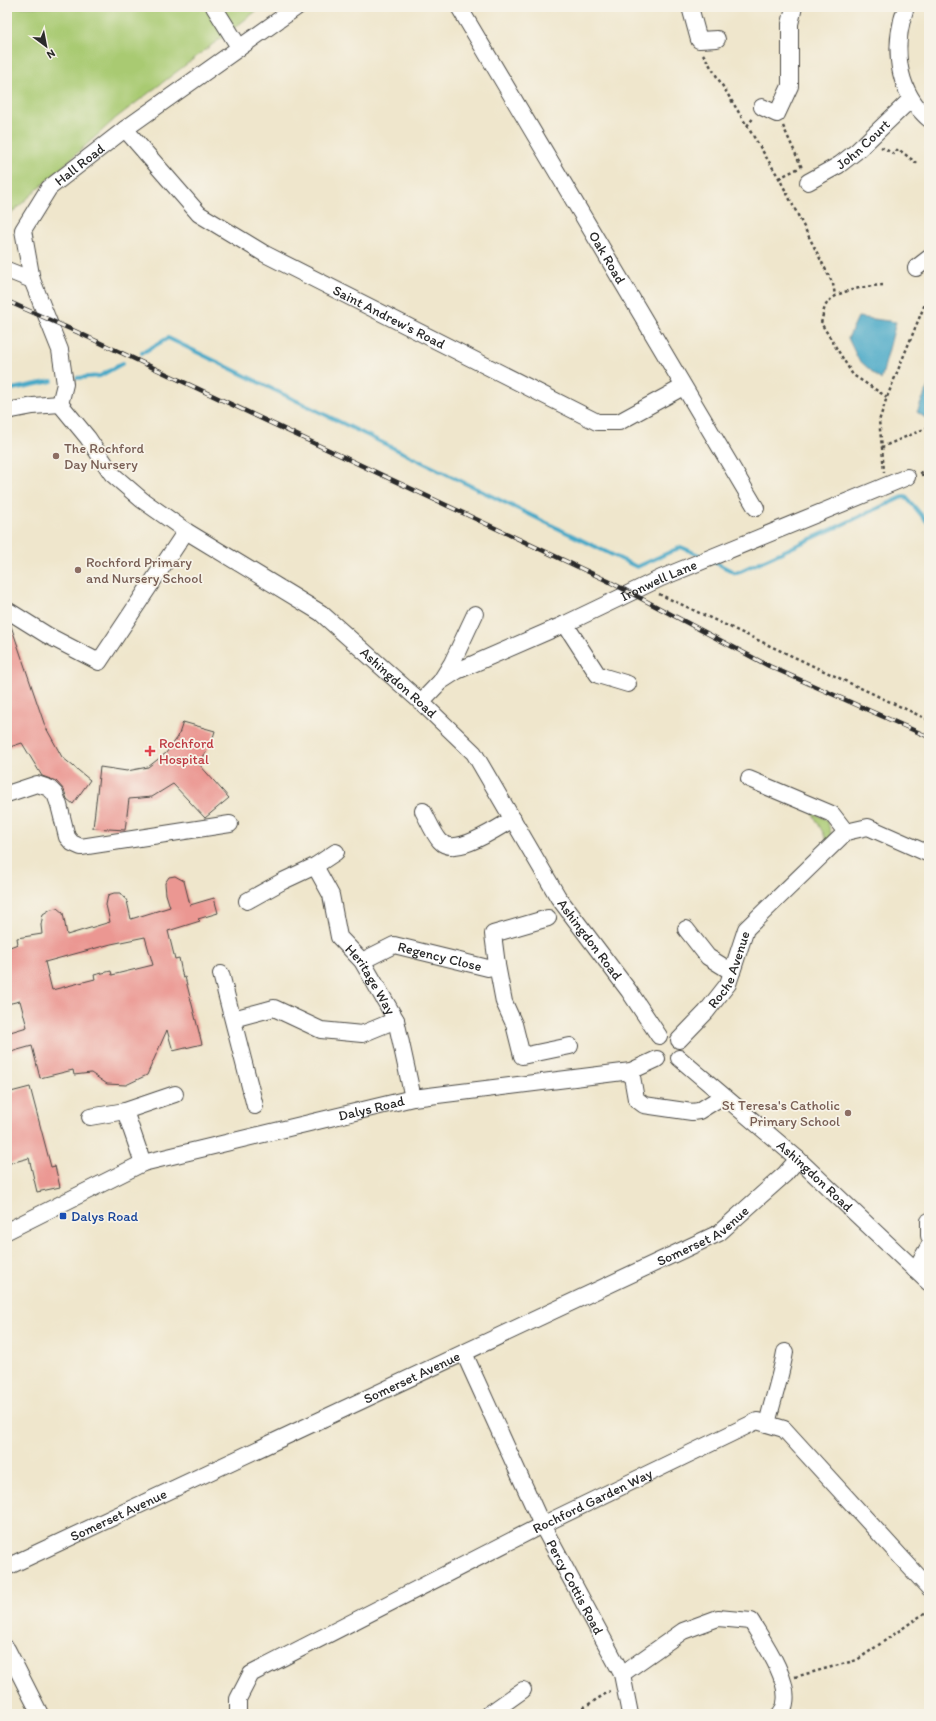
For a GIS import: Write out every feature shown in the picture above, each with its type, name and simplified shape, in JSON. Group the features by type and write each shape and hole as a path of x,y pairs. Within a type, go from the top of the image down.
{"street":[{"path":"214,7 239,47"},
{"name":"Hall Road","path":"60,404 65,384 60,350 32,280 23,230 49,188 125,129 297,7"},
{"name":"Oak Road","path":"459,7 756,508"},
{"path":"690,7 699,40 716,39"},
{"path":"762,107 777,114 790,86 790,24 794,7"},
{"path":"906,7 902,18 898,49 901,76 911,99 929,119"},
{"name":"John Court","path":"808,182 839,165 868,141 911,99"},
{"name":"Saint Andrew's Road","path":"125,129 198,214 265,254 597,422 619,422 683,387"},
{"path":"916,268 929,258"},
{"path":"7,270 32,280"},
{"path":"7,411 33,406 60,404"},
{"name":"Ashingdon Road","path":"60,404 88,438 112,474 142,500 186,531 321,613 421,702 474,752 558,898 660,1036"},
{"name":"Ironwell Lane","path":"421,702 440,682 457,672 565,624 643,587 907,477"},
{"path":"7,610 47,635 99,662 186,531"},
{"path":"440,682 452,663 475,614"},
{"path":"565,624 598,675 628,684"},
{"path":"749,779 832,814 846,832 868,828 929,854"},
{"path":"7,794 37,784 49,788 55,794 67,837 72,843 81,847 230,824"},
{"path":"423,811 440,841 454,847 474,841 513,820"},
{"name":"Roche Avenue","path":"679,1040 706,1012 728,984 746,929 846,832"},
{"path":"247,901 283,881 315,866 336,852"},
{"name":"Heritage Way","path":"315,866 331,895 340,938 362,961 396,1020 414,1098"},
{"name":"Regency Close","path":"548,918 493,934 497,965 504,1002 514,1024 522,1056 570,1046"},
{"path":"686,929 708,957 732,972"},
{"name":"Regency Close","path":"362,961 394,946 488,968 497,965"},
{"path":"221,974 239,1049 255,1106"},
{"path":"233,1019 274,1008 321,1030 362,1034 396,1020"},
{"path":"663,1034 672,1035 679,1040 682,1049 678,1058 670,1063 665,1064 657,1059 653,1052 652,1047 656,1039 660,1036 663,1034"},
{"name":"Ashingdon Road","path":"678,1058 798,1159 929,1283"},
{"name":"Dalys Road","path":"7,1231 143,1163 414,1098 631,1071 657,1059"},
{"path":"631,1071 636,1099 644,1105 699,1112 722,1096"},
{"path":"90,1117 124,1111 175,1094"},
{"path":"124,1111 143,1163"},
{"name":"Somerset Avenue","path":"7,1567 719,1232 785,1174 798,1159"},
{"path":"929,1221 929,1236"},
{"path":"915,1270 929,1246"},
{"path":"767,1424 782,1372 785,1352"},
{"name":"Percy Cottis Road","path":"464,1353 542,1525 622,1674 630,1714"},
{"name":"Rochford Garden Way","path":"238,1714 238,1699 251,1674 542,1525 757,1421 784,1429 929,1588"},
{"path":"622,1674 684,1631 718,1618 751,1621 770,1652 783,1680 786,1702 780,1714"},
{"path":"7,1649 40,1714"},
{"path":"489,1714 523,1690"}],"path":[{"path":"702,53 779,178 833,284 835,295"},
{"path":"777,114 808,182"},
{"path":"868,141 894,154 898,149 918,165"},
{"path":"779,178 801,167"},
{"path":"883,285 870,286 835,295 826,305 821,323 853,375 887,397"},
{"path":"884,472 879,421 887,397 929,294"},
{"path":"882,447 929,427"},
{"path":"643,587 929,720"},
{"path":"783,1680 857,1660 929,1610"},
{"path":"573,1714 615,1688 622,1674"}],"green space":[{"path":"7,7 258,7 259,9 116,118 7,217"},
{"path":"812,812 827,820 831,833 828,842"}],"water":[{"path":"858,317 896,322 881,380 858,359 848,338"},
{"path":"929,384 929,418 927,419 917,412"}],"building":[{"path":"7,621 10,623 45,726 62,757 90,780 73,804 67,799 64,790 56,781 42,776 22,743 7,748"},
{"path":"183,722 215,731 211,744 199,764 229,798 205,818 173,784 152,797 129,799 125,830 93,828 100,767 127,771 148,767 166,753 178,737"},
{"path":"175,876 184,881 190,905 214,898 218,913 198,919 200,921 168,931 175,959 179,958 183,978 185,977 202,1044 173,1051 167,1030 147,1075 126,1085 107,1084 91,1073 74,1075 73,1070 40,1078 32,1046 7,1053 7,1033 27,1027 20,1001 7,1004 7,948 18,944 17,938 42,934 41,925 43,914 51,909 57,908 63,913 67,935 110,922 106,905 108,895 114,893 121,893 127,901 131,919 170,907 166,894 165,883 169,877","holes":["145,937 153,965 112,975 111,971 94,975 95,979 52,990 45,962 111,944"]},
{"path":"30,1087 51,1167 55,1166 60,1187 37,1192 29,1158 7,1164 7,1093"}],"waterway":[{"path":"142,353 168,338 637,567 681,547 701,556"},
{"path":"77,378 100,376 123,363"},
{"path":"7,390 52,381"},
{"path":"714,562 736,573 905,496 929,524"}],"railway":[{"path":"7,301 77,332 608,581 769,666 929,737"}],"place":[{"name":"The Rochford Day Nursery","path":"56,456"},
{"name":"Rochford Primary and Nursery School","path":"78,570"},
{"name":"Rochford Hospital","path":"150,751"},
{"name":"St Teresa's Catholic Primary School","path":"848,1113"},
{"name":"Dalys Road","path":"63,1216"}]}
